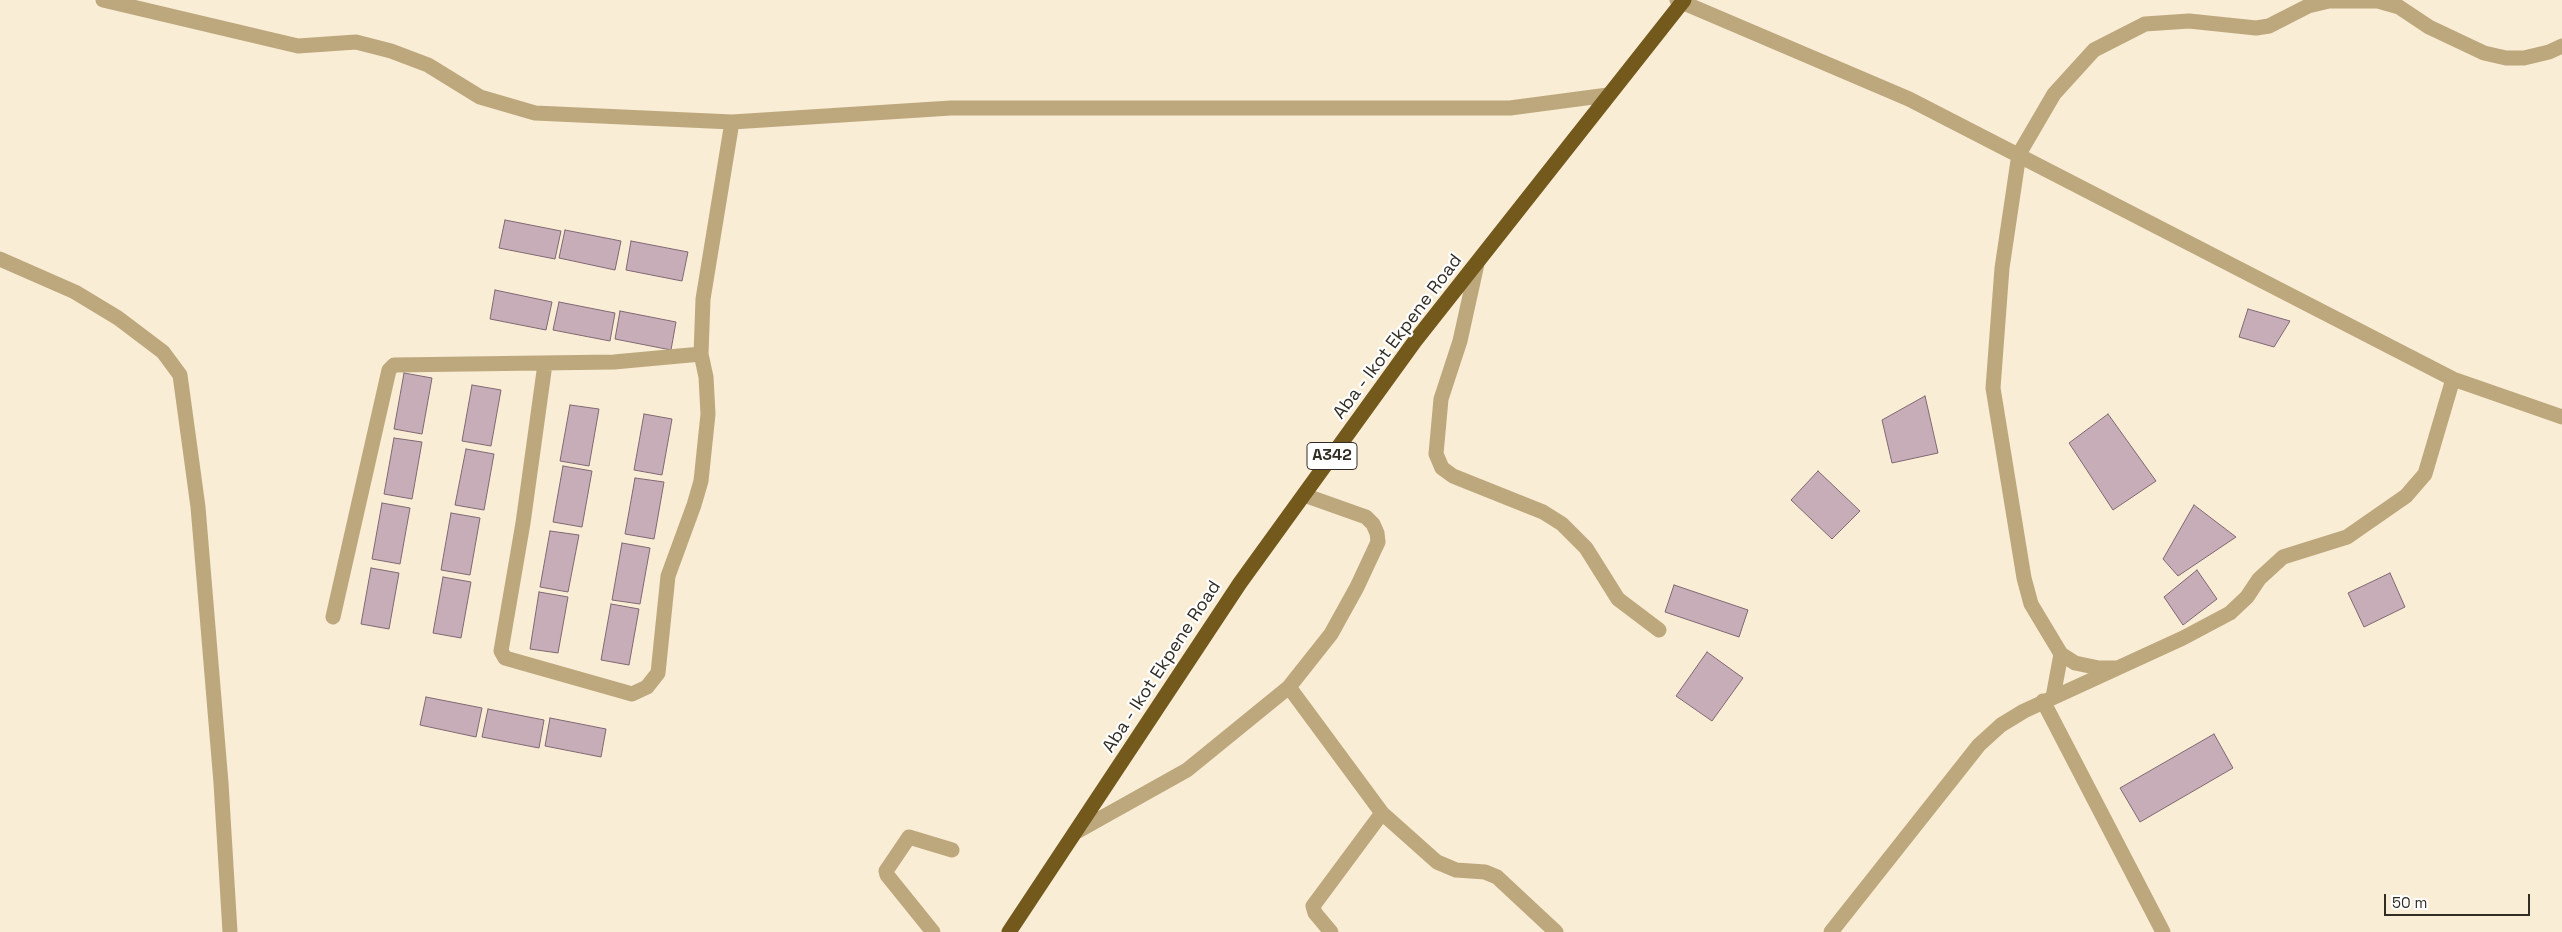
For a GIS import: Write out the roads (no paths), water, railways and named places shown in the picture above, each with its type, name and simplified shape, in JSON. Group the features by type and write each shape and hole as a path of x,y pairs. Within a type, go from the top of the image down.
{"highway":[{"name":"Aba - Ikot Ekpene Road","path":"1009,932 1078,831 1240,583 1415,341 1681,1"}],"street":[{"path":"103,0 298,46 356,42 391,51 428,65 480,97 536,113 732,122 951,108 1510,108 1608,96"},
{"path":"1681,1 1909,100 2019,154 2119,209 2453,379 2562,417"},
{"path":"2117,668 2099,668 2075,663 2061,654 2031,604 2024,578 1993,388 2002,268 2019,154 2054,94 2094,50 2145,24 2189,21 2262,27 2282,20 2307,3 2378,1 2399,7 2428,27 2484,53 2506,58 2524,58 2550,52 2562,46"},
{"path":"544,364 523,523 501,651 505,658 632,694 647,687 658,673 668,576 694,506 700,481 708,414 706,377 702,354 703,299 732,122"},
{"path":"0,259 75,292 118,318 163,352 180,375 198,507 222,783 230,932"},
{"path":"1477,264 1460,341 1442,399 1436,454 1442,468 1454,476 1543,512 1562,524 1586,548 1618,599 1659,630"},
{"path":"333,617 389,370 394,365 614,362 702,354"},
{"path":"1832,932 1979,745 2001,725 2048,699 2183,638 2230,613 2248,597 2258,578 2283,558 2347,537 2406,496 2426,474 2453,379"},
{"path":"1078,831 1178,776 1289,687 1330,634 1357,587 1378,542 1373,524 1366,517 1304,495"},
{"path":"2061,654 2048,699 2162,932"},
{"path":"1289,687 1382,813 1437,862 1456,870 1485,872 1497,877 1556,932"},
{"path":"1331,932 1315,913 1313,906 1382,813"},
{"path":"933,932 887,875 886,870 909,837 952,850"}]}
